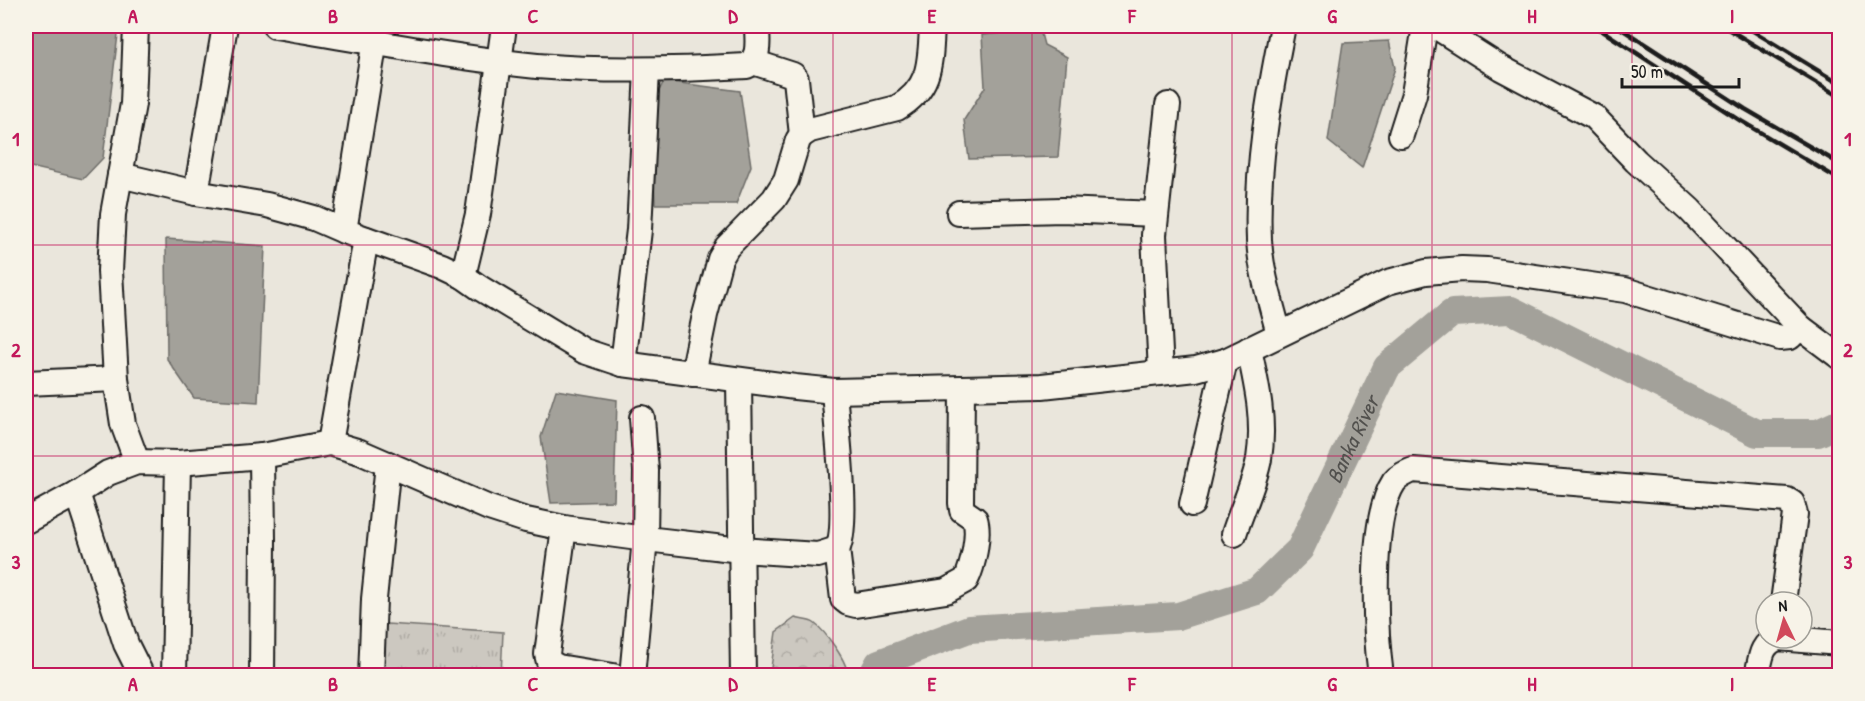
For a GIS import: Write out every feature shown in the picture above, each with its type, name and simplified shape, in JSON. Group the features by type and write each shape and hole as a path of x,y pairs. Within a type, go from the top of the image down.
{"street":[{"path":"136,26 133,104 113,214 110,271 116,380 123,424 137,462"},
{"path":"196,193 225,26"},
{"path":"275,26 377,34 448,55 539,66 647,71 747,66 757,55 758,26"},
{"path":"464,276 478,214 504,26"},
{"path":"693,374 705,315 720,260 727,247 774,199 786,180 798,140 810,130 897,108 909,101 920,90 929,69 932,26"},
{"path":"1279,334 1265,280 1259,241 1263,151 1271,85 1283,26"},
{"path":"1401,135 1414,94 1425,26"},
{"path":"1435,26 1501,68 1594,117 1690,210 1800,327 1831,350"},
{"path":"344,231 377,34"},
{"path":"753,62 793,75 796,79 802,135"},
{"path":"623,364 639,230 647,71"},
{"path":"1161,372 1154,235 1168,105"},
{"path":"120,175 196,193 267,205 314,218 442,266 464,276 584,351 623,364 834,391 1042,386 1196,369 1225,361 1388,282 1426,272 1462,269 1487,270 1625,290 1780,338 1790,338 1800,327"},
{"path":"959,213 1062,210 1156,214"},
{"path":"330,443 366,238"},
{"path":"1234,534 1259,461 1262,422 1249,349"},
{"path":"1192,504 1225,361"},
{"path":"26,383 116,380"},
{"path":"739,380 743,675"},
{"path":"834,391 842,494 842,526 837,549 843,599 856,605 946,591 966,580 973,559 977,527 975,519 962,510 961,504 963,388"},
{"path":"632,675 645,539 646,471 642,418"},
{"path":"26,521 108,473 137,462 178,463 262,456 330,443 360,452 489,508 526,520 564,528 645,539 818,555 837,549"},
{"path":"262,456 262,675"},
{"path":"174,675 178,463"},
{"path":"371,675 374,599 388,464"},
{"path":"1381,675 1377,642 1377,540 1384,506 1394,482 1413,470 1787,500 1793,506 1795,514 1785,590"},
{"path":"77,493 126,644 142,675"},
{"path":"564,528 547,654 549,662 558,667 613,675"},
{"path":"1814,641 1839,643"},
{"path":"1757,675 1762,650"}],"green space":[{"path":"795,618 812,622 819,627 840,655 847,675 770,675 776,632"},
{"path":"372,623 503,632 501,675 363,675"}],"shaded area":[{"path":"26,26 119,26 103,158 83,179 26,166"},
{"path":"1040,30 1044,45 1067,57 1058,157 969,159 964,120 985,87 982,35"},
{"path":"1389,41 1395,68 1362,168 1328,141 1343,43"},
{"path":"664,81 740,91 751,166 736,204 655,204 651,107"},
{"path":"166,239 265,246 258,402 194,398 167,359"},
{"path":"556,390 617,400 614,501 551,503 541,437"}],"waterway":[{"name":"Banka River","path":"872,676 879,663 969,629 1178,616 1257,591 1300,549 1387,367 1452,313 1511,310 1757,433 1818,433 1840,423"}],"railway":[{"path":"1595,26 1741,121 1840,180"},
{"path":"1617,26 1745,109 1840,164"},
{"path":"1723,26 1840,97"},
{"path":"1745,26 1840,84"}]}
